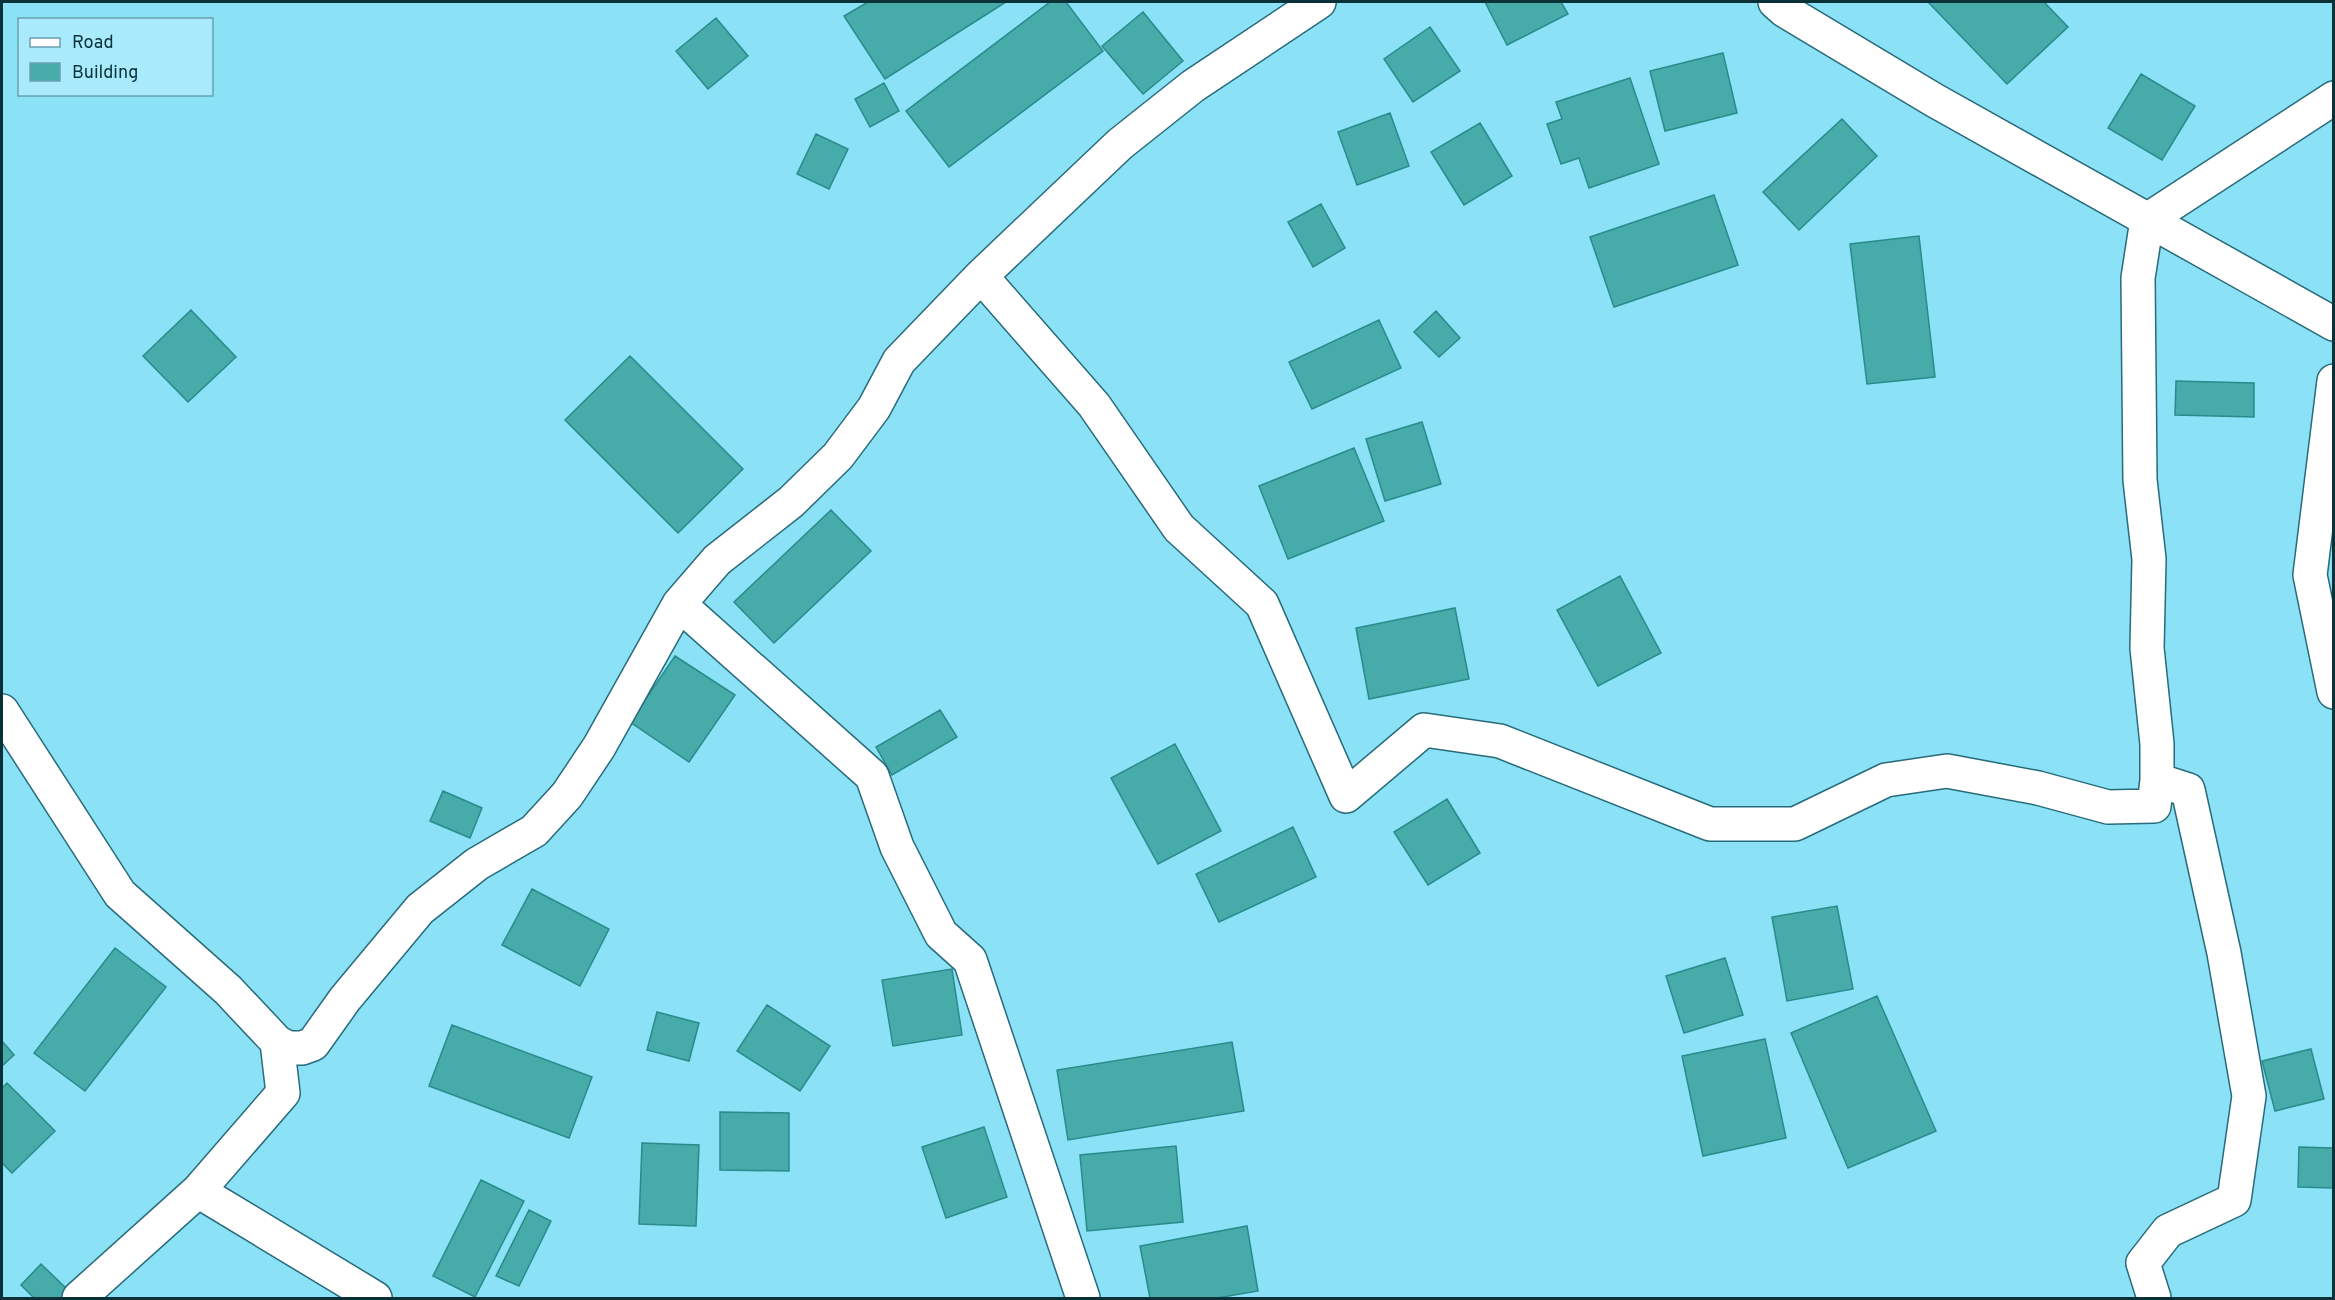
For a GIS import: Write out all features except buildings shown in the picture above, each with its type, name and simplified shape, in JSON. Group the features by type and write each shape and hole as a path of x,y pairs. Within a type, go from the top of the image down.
{"street":[{"path":"2,711 120,894 228,990 277,1042 288,1048 302,1048 313,1044 345,999 420,909 477,864 534,831 567,795 599,747 679,604 717,560 790,502 838,456 874,408 900,361 981,276 1120,144 1193,86 1319,2"},
{"path":"1775,2 1934,100 2334,324"},
{"path":"981,276 1094,405 1179,528 1262,604 1346,796 1424,730 1500,741 1710,824 1795,824 1886,780 1947,771 2038,788 2108,807 2154,806 2157,744 2147,648 2149,559 2140,480 2139,278 2147,220 2334,98"},
{"path":"2334,381 2310,575 2334,692"},
{"path":"679,604 872,776 897,847 941,934 970,960 1083,1299"},
{"path":"2154,1299 2143,1263 2168,1231 2235,1200 2249,1096 2224,953 2188,790 2157,780"},
{"path":"79,1299 198,1191 283,1094 277,1042"},
{"path":"198,1191 375,1299"}]}
